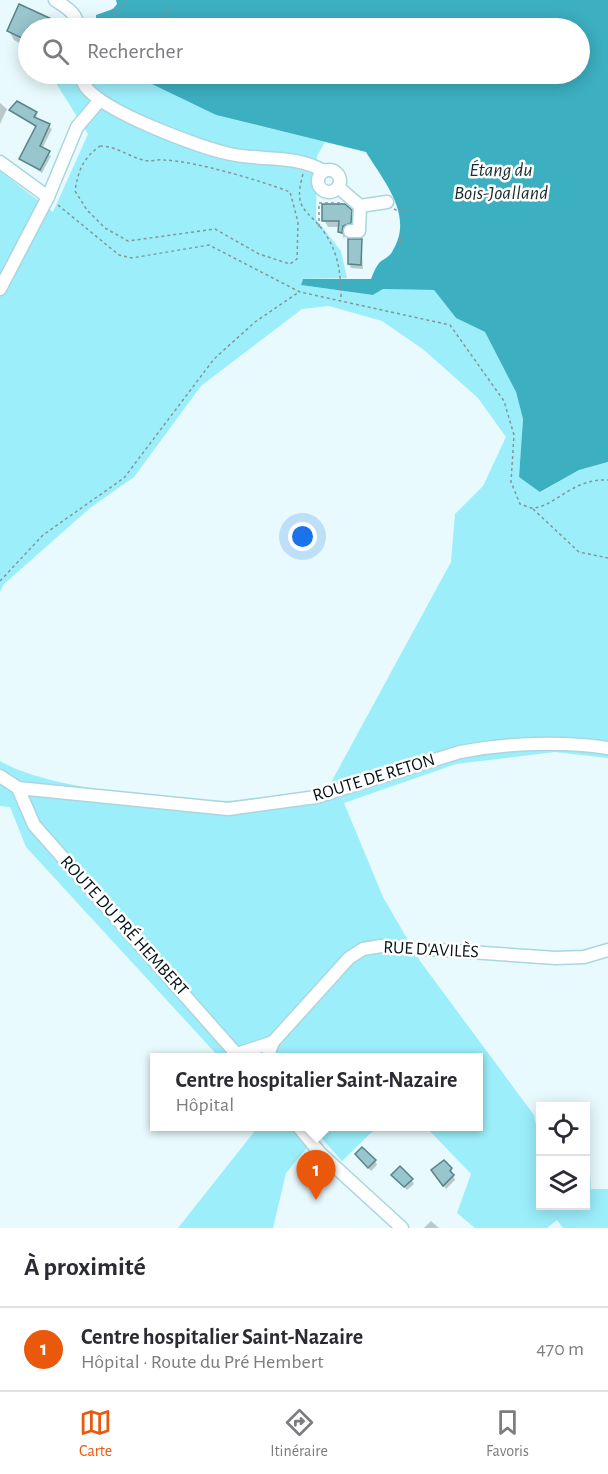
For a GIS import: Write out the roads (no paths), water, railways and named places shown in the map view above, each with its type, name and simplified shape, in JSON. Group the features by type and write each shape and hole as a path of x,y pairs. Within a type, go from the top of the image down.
{"street":[{"path":"55,0 71,10 76,18"},
{"path":"84,84 100,100 202,146 232,154 306,161 324,171 331,170 338,173 340,180 338,187 357,205 359,231 350,231"},
{"path":"0,289 48,197 77,127 100,100"},
{"path":"0,162 48,197"},
{"path":"357,205 387,201"},
{"name":"ROUTE DE RETON","path":"0,776 18,788 228,809 316,797 460,752 484,748 567,744 608,748"},
{"name":"ROUTE DU PRÉ HEMBERT","path":"18,788 34,825 236,1053"},
{"name":"RUE D'AVILÈS","path":"269,1053 273,1042 349,958 363,949 406,946 555,958 584,957 608,950"},
{"path":"246,1053 273,1042"},
{"path":"302,1131 320,1153 402,1228"}],"water":[{"name":"Étang du Bois-Joalland","path":"116,0 608,0 608,462 579,470 540,492 519,477 523,419 516,392 485,332 456,318 434,290 383,289 373,295 301,285 303,279 371,279 380,262 393,250 399,237 398,212 388,187 366,152 216,115 152,84 590,84 590,18 96,18 96,15 113,9 117,4"}],"place":[{"name":"Centre hospitalier Saint-Nazaire","path":"316,1200"}]}
